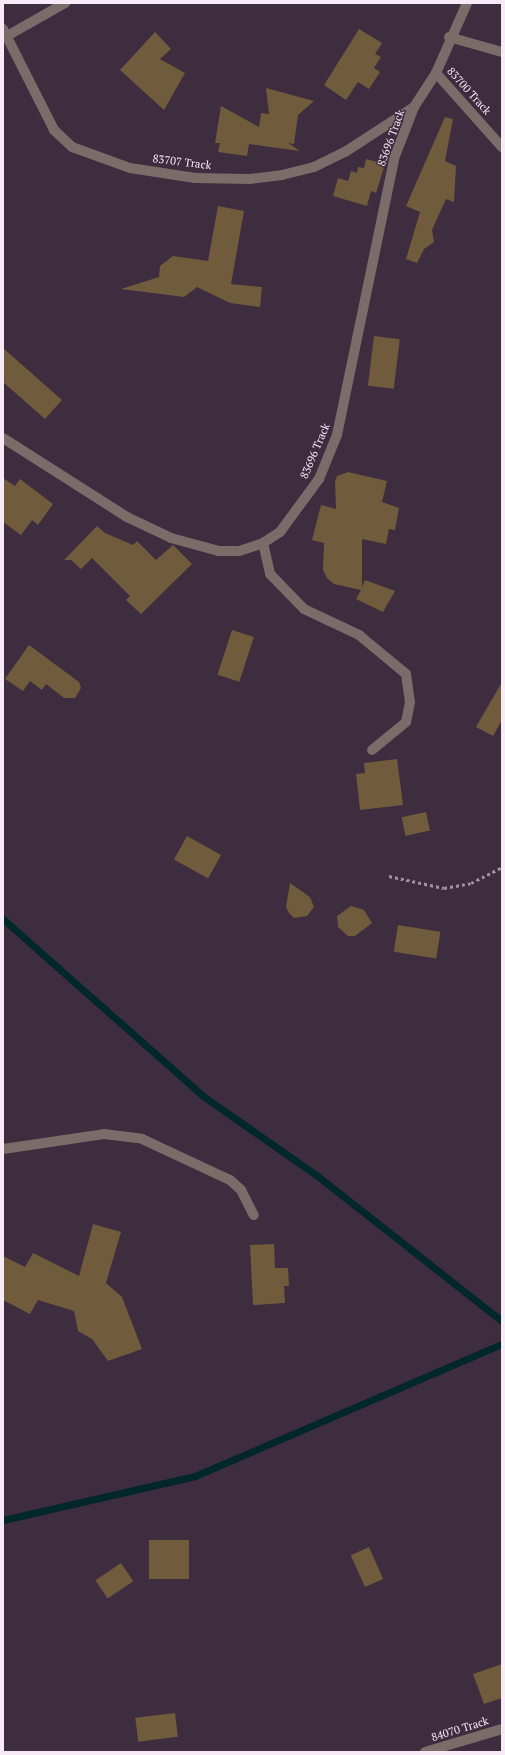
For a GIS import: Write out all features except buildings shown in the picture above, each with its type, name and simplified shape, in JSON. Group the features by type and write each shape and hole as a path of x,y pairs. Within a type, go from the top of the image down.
{"street":[{"path":"5,33 65,3"},
{"name":"83700 Track","path":"466,3 450,37 436,73 502,147"},
{"name":"83707 Track","path":"5,33 54,130 72,147 130,168 196,178 250,179 282,175 314,167 345,152 414,107"},
{"path":"450,37 502,52"},
{"name":"83696 Track","path":"3,438 127,518 171,538 218,551 239,551 263,543 280,532 298,511 319,479 337,435 390,178 414,107 436,73"},
{"path":"263,543 270,574 304,609 359,636 406,674 410,702 406,722 372,750"},
{"path":"3,1149 104,1134 142,1140 230,1180 241,1190 254,1215"},
{"name":"84070 Track","path":"425,1752 502,1729"}],"path":[{"path":"389,876 444,888 471,883 502,867"}],"waterway":[{"path":"3,919 203,1096 315,1174 502,1321"},
{"path":"3,1520 195,1476 502,1344"}]}
